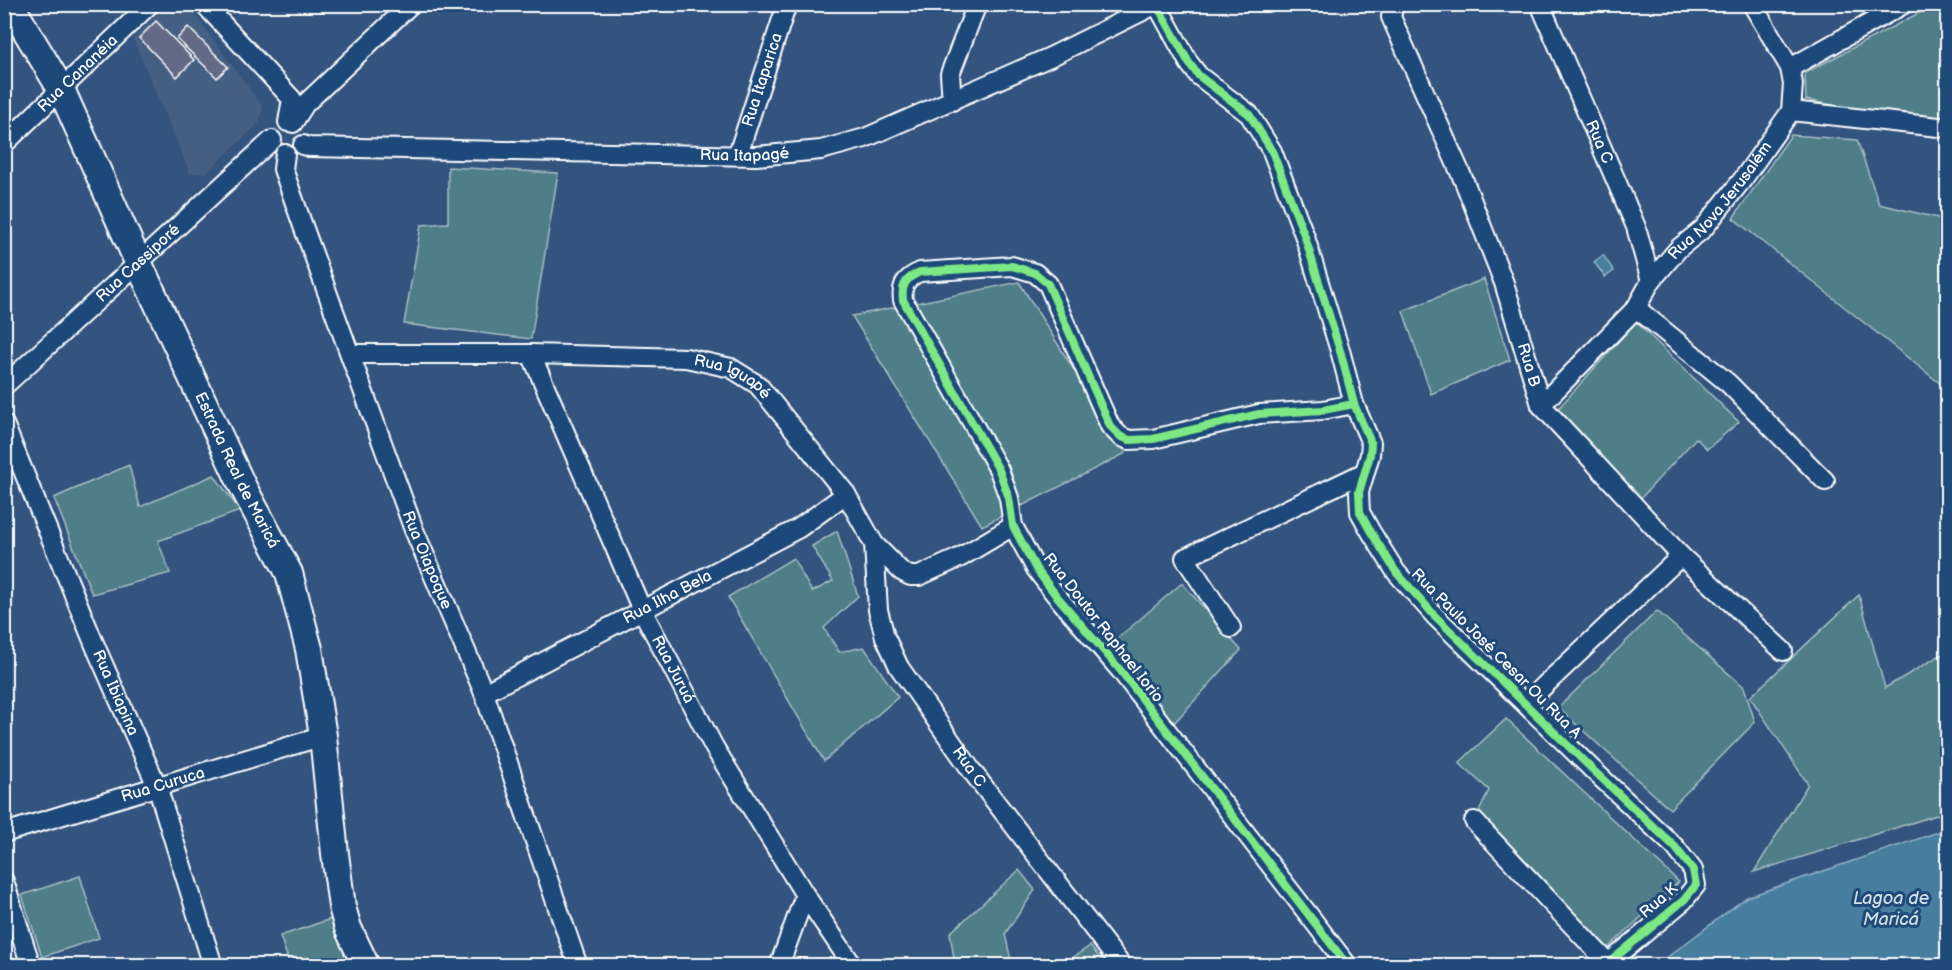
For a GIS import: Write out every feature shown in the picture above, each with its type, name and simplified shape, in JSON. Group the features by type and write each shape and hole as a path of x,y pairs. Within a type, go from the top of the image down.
{"main road":[{"name":"Estrada Real de Maricá","path":"10,4 61,89 138,262 242,485 288,573 309,649 323,736 342,907 348,928 366,966"}],"street":[{"name":"Rua Cananéia","path":"4,144 150,4"},
{"path":"204,4 292,99 291,122 302,129 303,145 295,152 285,154 277,149 272,140"},
{"name":"Rua Cassiporé","path":"4,386 272,140 274,129 283,123 291,122 305,104 411,4"},
{"path":"952,101 950,74 977,4"},
{"name":"Rua B","path":"1394,4 1391,17 1464,181 1504,283 1541,405 1681,556 1783,651"},
{"name":"Rua C","path":"1540,4 1636,227 1651,280"},
{"path":"1752,4 1790,68 1793,84 1791,111 1947,128"},
{"path":"1790,68 1904,4"},
{"name":"Rua Itapagé","path":"303,145 309,147 756,156 821,150 866,138 952,101 1157,5"},
{"name":"Rua Paulo José Cesar Ou Rua A","path":"1157,5 1189,63 1199,76 1249,114 1272,151 1305,237 1354,404 1371,443 1370,455 1359,492 1360,512 1396,572 1435,616 1675,847"},
{"name":"Rua Itaparica","path":"738,154 782,6"},
{"name":"Rua Nova Jerusalém","path":"1541,405 1636,308 1651,280 1679,248 1703,229 1743,179 1791,111"},
{"name":"Rua Oiapoque","path":"285,154 283,169 414,530 484,693 578,966"},
{"name":"Rua Doutor Raphael Iorio","path":"1342,964 1121,671 1036,569 1013,526 1009,498 999,470 903,300 902,291 905,281 920,272 1012,266 1035,273 1048,284 1110,426 1120,436 1129,440 1153,439 1259,414 1323,410 1354,404"},
{"path":"1636,308 1728,383 1825,481"},
{"name":"Rua Iguapé","path":"350,354 531,354 686,358 731,368 758,385 846,494 874,544 901,571 910,576 919,576 961,557 1013,526"},
{"name":"Rua Juruá","path":"531,354 642,610 714,747 853,966"},
{"name":"Rua Ibiapina","path":"4,424 96,648 157,786 213,966"},
{"path":"1231,628 1185,558 1365,472"},
{"name":"Rua Ilha Bela","path":"484,693 799,528 846,494"},
{"name":"Rua C","path":"874,544 878,610 885,637 899,667 974,774 1122,966"},
{"path":"1526,703 1681,556"},
{"name":"Rua Curuca","path":"4,832 323,736"},
{"path":"1474,821 1606,964"},
{"name":"Rua K","path":"1606,964 1684,900 1696,885 1693,870 1675,847"},
{"path":"4,881 31,966"},
{"path":"779,966 806,895"}],"shaded area":[{"path":"166,5 188,5 263,107 259,123 206,173 190,173 133,39"}],"green space":[{"path":"1934,5 1947,5 1947,126 1806,100 1805,73"},
{"path":"1791,135 1857,140 1879,204 1947,220 1947,389 1733,218"},
{"path":"448,167 558,173 531,339 404,324 421,225 448,223"},
{"path":"1484,279 1510,360 1431,394 1403,311"},
{"path":"1019,282 1126,453 982,526 852,316"},
{"path":"1636,322 1739,422 1707,449 1696,438 1641,498 1556,411"},
{"path":"129,465 140,507 214,475 240,511 158,541 170,573 92,594 54,498"},
{"path":"837,531 858,596 824,628 839,652 864,647 898,697 824,761 728,597 793,558 812,592 833,581 812,546"},
{"path":"1182,583 1241,650 1173,724 1111,644"},
{"path":"1859,595 1885,688 1947,651 1947,808 1943,813 1754,872 1808,784 1750,697"},
{"path":"1657,611 1744,687 1755,722 1670,809 1558,708"},
{"path":"1506,719 1679,882 1608,948 1478,814 1489,790 1459,763"},
{"path":"1019,870 1035,890 1005,934 1012,965 955,965 950,933"},
{"path":"80,876 99,938 42,957 22,895"},
{"path":"337,917 353,965 290,965 280,936"},
{"path":"1090,946 1106,965 1062,965"}],"water":[{"path":"1603,255 1614,271 1605,277 1594,262"},
{"name":"Lagoa de Maricá","path":"1947,829 1947,965 1657,965 1747,897"}],"building":[{"path":"156,21 194,60 177,77 139,38"},
{"path":"188,27 228,67 217,78 177,39"}],"cycle path":[{"path":"1157,5 1189,63 1199,76 1249,114 1272,151 1305,237 1354,404 1371,443 1370,455 1359,492 1360,512 1371,532 1396,572 1435,616 1675,847 1693,870 1696,885 1684,900 1605,966"},
{"path":"1348,966 1121,671 1036,569 1013,526 1009,498 999,470 903,300 904,286 911,277 920,272 1012,266 1035,273 1048,284 1110,426 1120,436 1129,440 1153,439 1259,414 1323,410 1354,404"}]}
